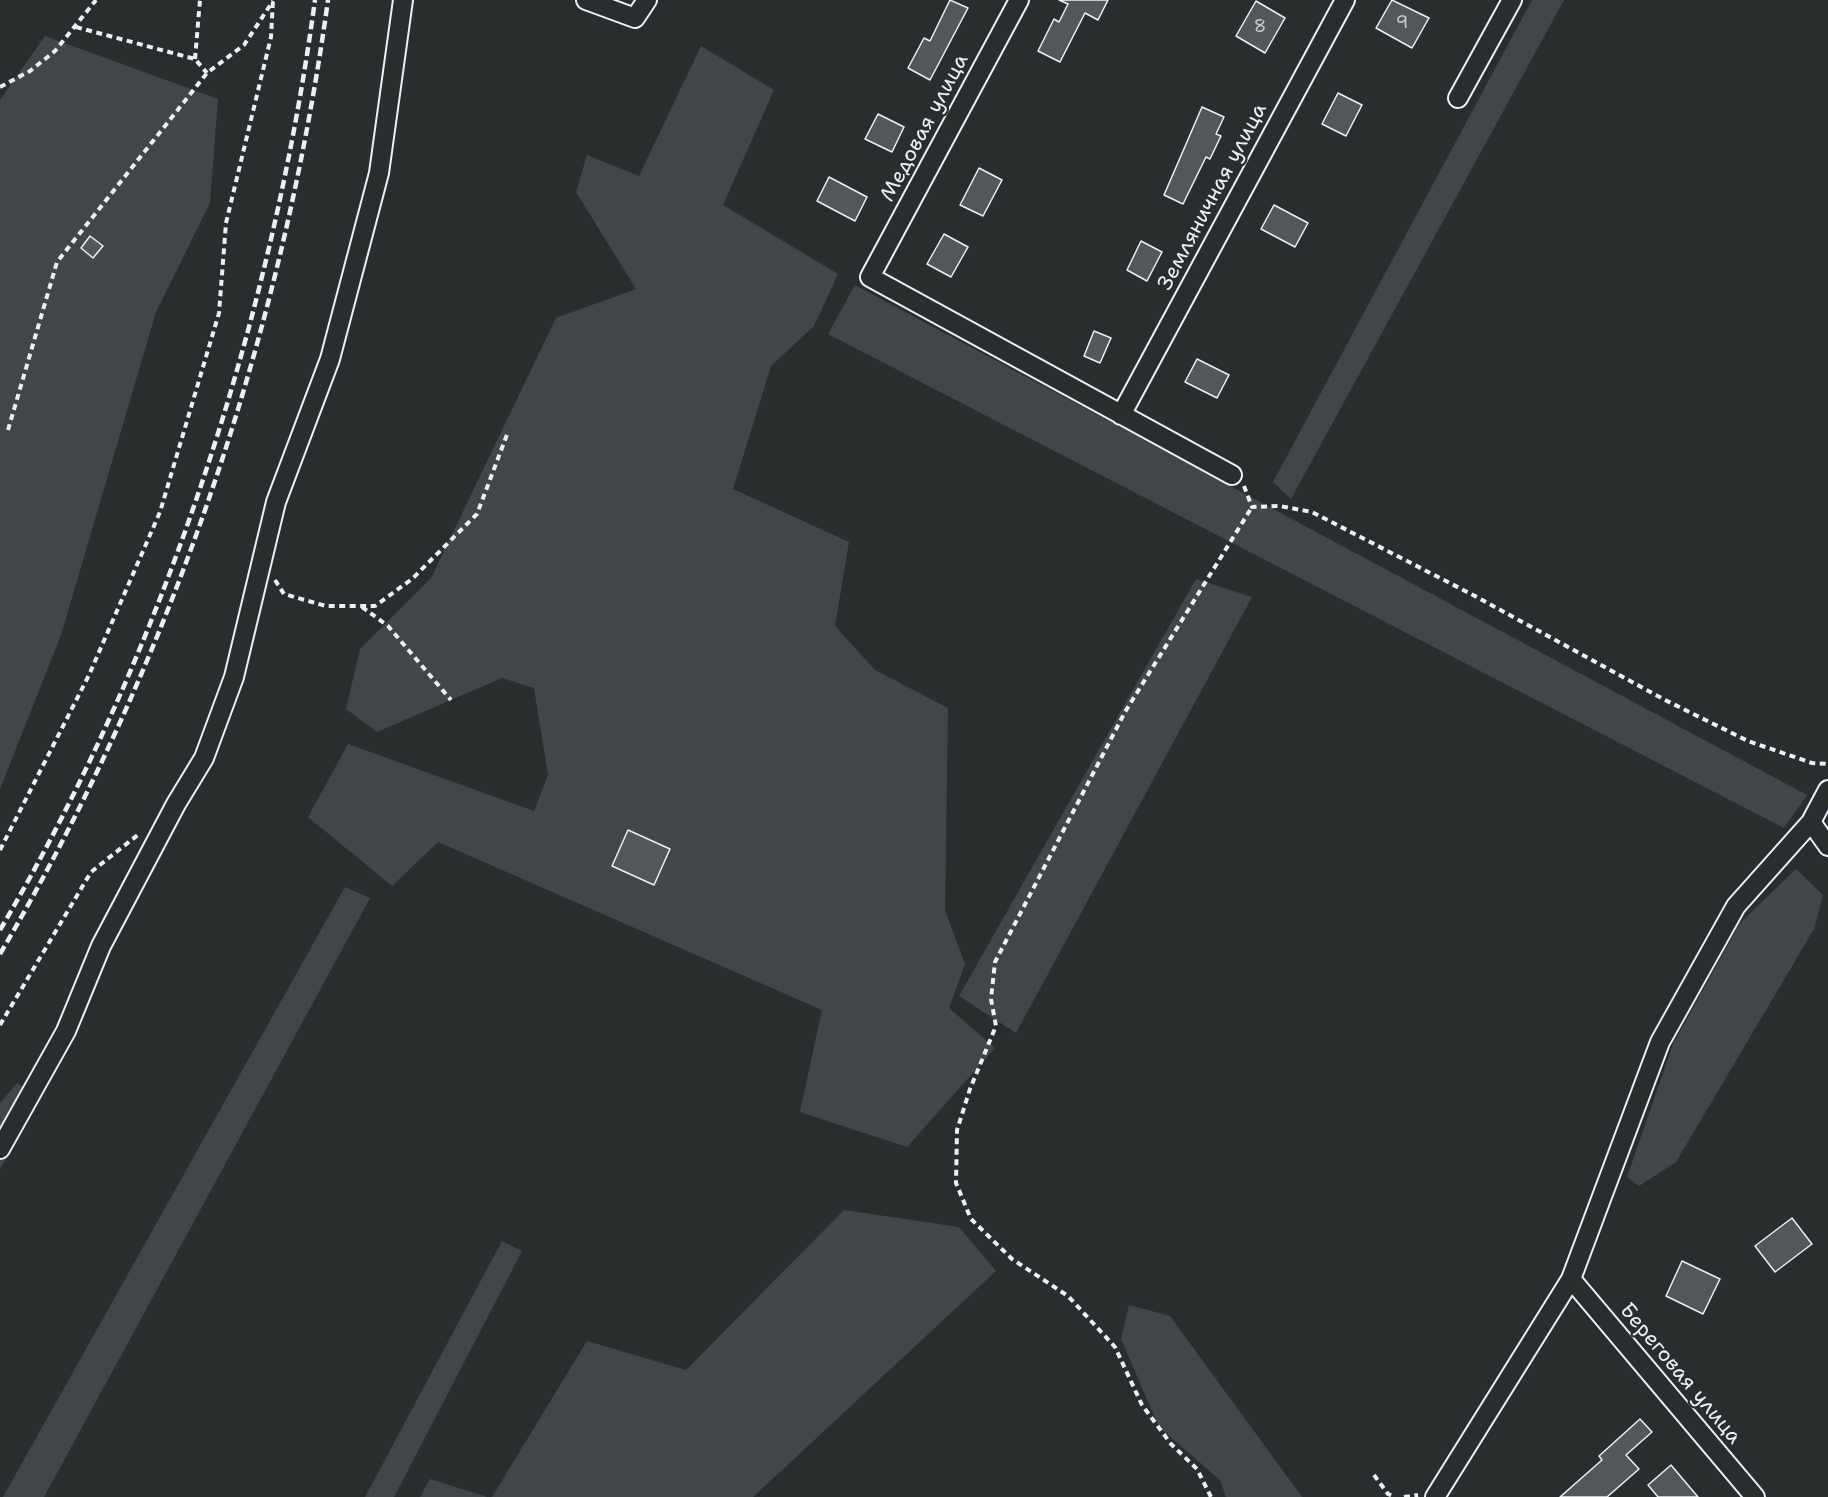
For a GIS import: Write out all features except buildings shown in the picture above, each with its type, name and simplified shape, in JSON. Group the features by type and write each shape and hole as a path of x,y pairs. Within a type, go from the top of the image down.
{"street":[{"path":"0,1149 66,1031 102,946 176,804 204,758 234,677 276,502 330,359 379,173 403,0"},
{"path":"586,0 635,18 647,0"},
{"name":"Медовая улица","path":"1019,0 870,277 1121,415"},
{"name":"Земляничная улица","path":"1121,415 1345,0"},
{"path":"1458,98 1512,0"},
{"path":"1121,415 1232,475"},
{"path":"1435,1497 1571,1279 1660,1042 1736,906 1811,822 1828,790"},
{"path":"1811,822 1828,846"},
{"name":"Береговая улица","path":"1571,1279 1755,1497"}],"path":[{"path":"0,87 30,71 55,51 96,0"},
{"path":"195,59 200,0"},
{"path":"8,430 57,262 207,73 244,45 273,1"},
{"path":"0,850 89,675 160,512 219,313 226,223 271,37 273,1"},
{"path":"76,27 195,59 207,73"},
{"path":"262,562 284,594 326,606 375,606 412,579 477,514 508,432"},
{"path":"1211,1497 1197,1469 1171,1444 1142,1405 1115,1347 1068,1296 1012,1259 971,1219 956,1183 957,1130 970,1089 996,1026 991,999 994,962 1125,712 1252,507 1247,488 1232,475"},
{"path":"1252,507 1280,506 1312,512 1473,595 1665,700 1748,741 1812,763 1828,764"},
{"path":"361,607 388,626 450,700"},
{"path":"0,1025 91,872 142,831"},
{"path":"1374,1475 1388,1494 1395,1497"}],"shaded area":[{"path":"1532,0 1564,0 1291,499 1273,482"},
{"path":"45,36 218,99 210,203 156,312 61,635 0,789 0,100"},
{"path":"701,46 774,90 723,205 838,274 814,326 771,366 733,489 849,542 835,626 875,670 948,708 945,910 965,964 949,1008 995,1048 907,1147 800,1112 822,1010 438,842 392,886 308,817 348,744 534,811 548,775 534,688 502,678 377,732 346,709 360,649 431,578 556,318 636,289 576,192 587,155 639,176"},
{"path":"855,285 1807,795 1784,828 828,334"},
{"path":"1196,579 1252,597 1016,1033 959,996"},
{"path":"1796,869 1823,895 1814,929 1676,1162 1639,1186 1627,1177 1673,1044 1740,923"},
{"path":"345,887 370,898 44,1497 3,1497"},
{"path":"17,1083 41,1098 0,1169 0,1103"},
{"path":"844,1210 959,1227 996,1271 753,1497 492,1497 587,1341 686,1370"},
{"path":"502,1241 522,1251 394,1497 365,1497"},
{"path":"1129,1305 1170,1316 1302,1497 1226,1497 1220,1480 1159,1427 1121,1339"},
{"path":"430,1479 487,1497 420,1497"}],"railway":[{"path":"0,930 59,823 112,712 160,597 203,480 240,361 271,240 296,120 315,0"},
{"path":"0,954 61,843 117,729 167,612 211,493 249,372 281,249 308,125 328,0"}]}
